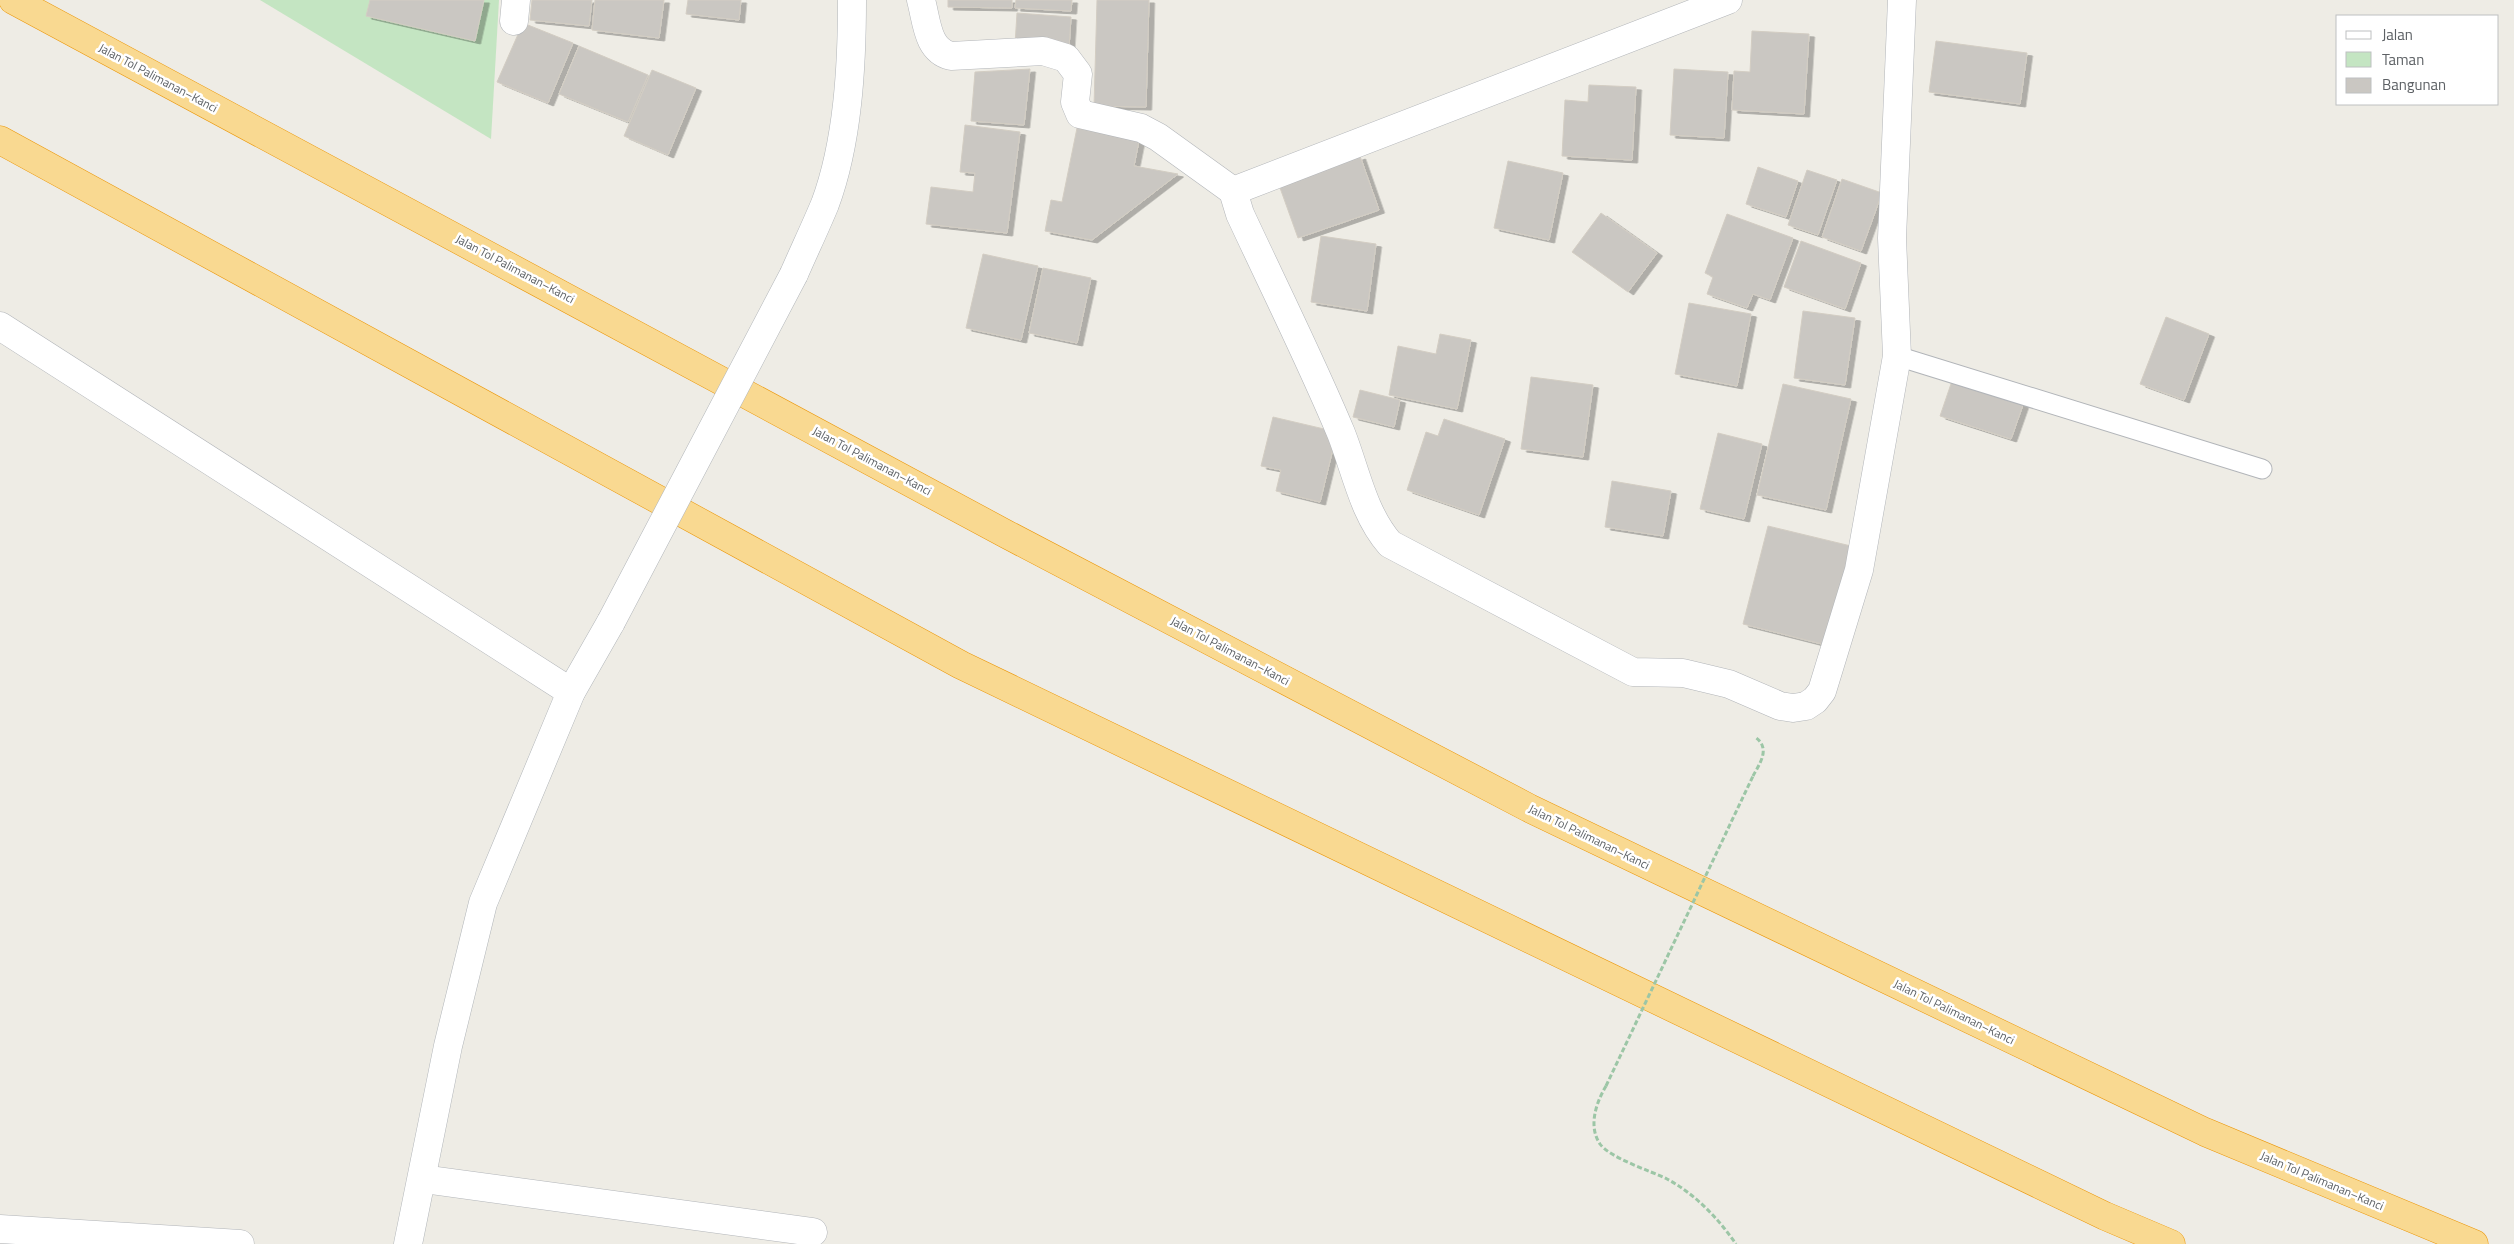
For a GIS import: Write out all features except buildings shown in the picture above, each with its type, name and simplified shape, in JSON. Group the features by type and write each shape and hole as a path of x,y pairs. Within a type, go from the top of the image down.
{"highway":[{"name":"Jalan Tol Palimanan–Kanci","path":"13,0 1006,534 1529,808 2205,1132 2474,1244"},
{"path":"0,140 961,665 2096,1211 2171,1244"}],"street":[{"path":"408,1244 448,1046 483,903 571,692 611,622 794,274 825,202 842,138 852,49 852,0"},
{"path":"921,0 933,46 942,54 951,56 1043,51 1066,58 1078,74 1075,102 1080,114 1141,128 1158,137 1233,190 1240,214 1341,434 1371,516 1379,531 1390,544 1633,672 1683,673 1729,684 1780,706 1793,708 1806,706 1815,700 1822,691 1859,570 1897,356 1892,238 1902,0"},
{"path":"1233,190 1728,0"},
{"path":"0,326 571,692"},
{"path":"422,1179 813,1232"},
{"path":"0,1229 240,1244"}],"lane":[{"path":"1897,356 2262,469"}],"path":[{"path":"1736,1244 1719,1222 1694,1196 1669,1180 1601,1146 1594,1132 1594,1124 1600,1098 1763,757 1762,745"}],"green space":[{"path":"260,0 499,0 491,139"}]}
